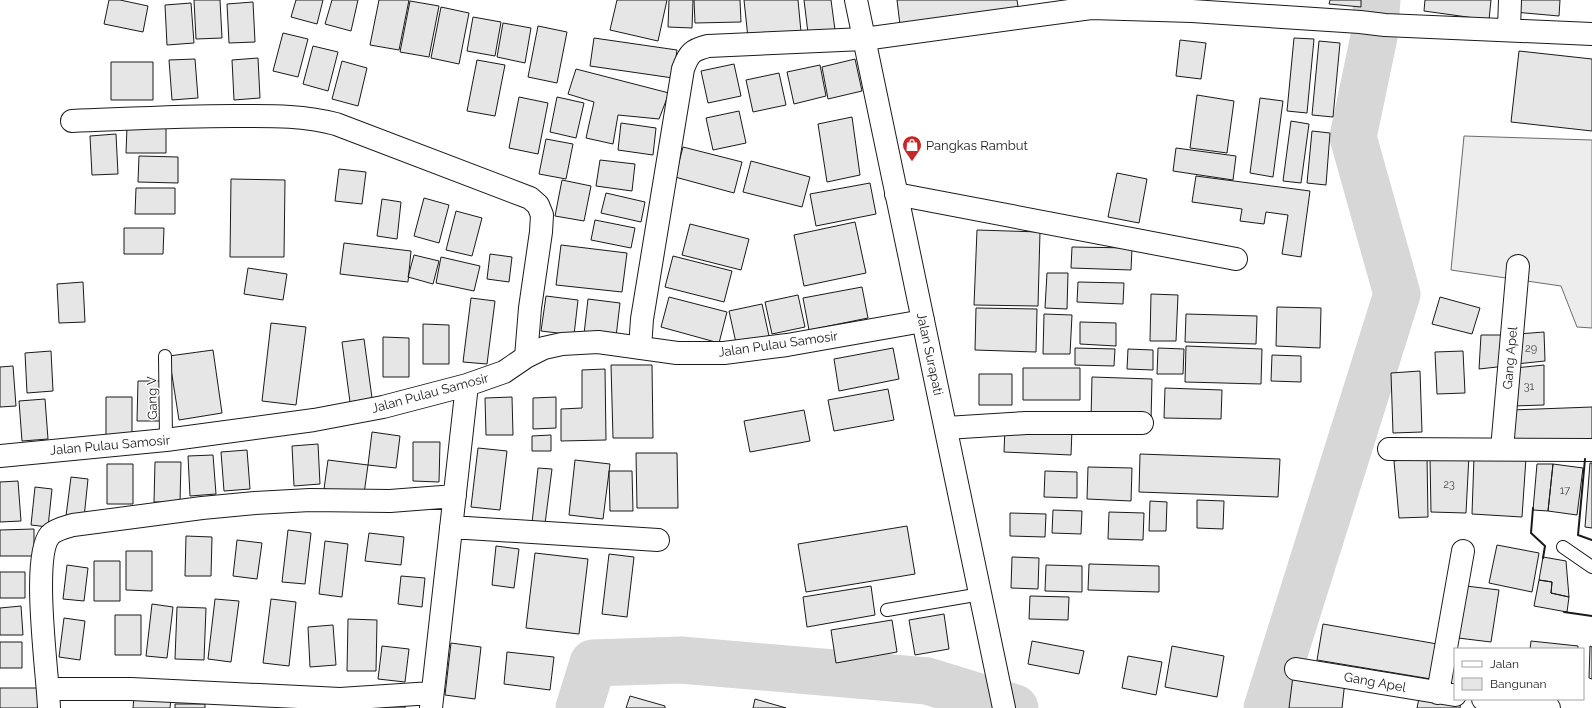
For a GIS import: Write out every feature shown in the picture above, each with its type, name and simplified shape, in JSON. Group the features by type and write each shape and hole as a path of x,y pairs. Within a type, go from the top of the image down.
{"main road":[{"name":"Jalan Surapati","path":"856,0 1004,708"},
{"path":"1509,29 1510,0"},
{"path":"640,348 643,312 683,70 688,56 696,49 708,46 864,39 1091,8 1193,6 1385,25 1509,29 1592,34"},
{"path":"72,121 201,116 281,116 318,119 336,124 530,198 538,205 542,215 530,308 526,357"},
{"path":"896,194 1236,259"},
{"name":"Gang Apel","path":"1502,449 1518,266"},
{"name":"Jalan Pulau Samosir","path":"0,456 166,440 314,420 383,406 467,385 504,372 526,357 544,348 562,344 598,342 677,353 724,354 787,345 923,321"},
{"path":"455,496 390,501 310,500 247,504 202,508 73,525 55,531 46,542 43,557 41,616 49,699 132,689 340,699 431,701 455,496 467,385"},
{"path":"946,428 1026,423 1142,423"},
{"path":"1389,449 1592,450"},
{"path":"451,526 658,540"},
{"path":"1447,694 1462,551"},
{"name":"Gang Apel","path":"1296,669 1447,694"},
{"path":"1490,700 1549,708"}],"lane":[{"name":"Gang V","path":"165,356 166,440"},
{"path":"1563,547 1581,558 1592,568"},
{"path":"887,610 981,594"}],"shaded area":[{"path":"1464,136 1592,140 1592,328 1577,327 1561,286 1451,270"}],"building":[{"path":"109,0 120,0 148,6 143,32 104,24"},
{"path":"194,0 220,0 222,38 196,39"},
{"path":"296,0 323,0 317,24 291,17"},
{"path":"332,0 358,0 351,31 325,24"},
{"path":"379,0 409,0 399,50 370,45"},
{"path":"617,0 667,0 658,41 610,30"},
{"path":"669,0 693,0 692,28 668,27"},
{"path":"694,0 740,0 741,22 695,23"},
{"path":"744,0 798,0 801,32 748,38"},
{"path":"804,0 831,0 835,30 808,33"},
{"path":"897,0 1017,0 1019,13 900,25"},
{"path":"1330,0 1361,0 1361,7 1329,4"},
{"path":"1425,0 1491,0 1489,20 1424,11"},
{"path":"1516,0 1560,0 1559,16 1514,12"},
{"path":"410,1 439,6 429,57 400,52"},
{"path":"253,2 255,42 229,43 227,4"},
{"path":"191,3 194,43 167,45 165,5"},
{"path":"441,7 469,13 459,64 431,58"},
{"path":"473,17 501,22 495,56 467,51"},
{"path":"503,23 531,28 525,63 497,57"},
{"path":"538,26 567,32 557,83 528,77"},
{"path":"283,33 308,39 298,77 273,71"},
{"path":"594,38 677,50 673,78 590,66"},
{"path":"1294,38 1314,39 1307,113 1287,111"},
{"path":"1180,40 1206,43 1201,79 1176,76"},
{"path":"1319,41 1340,43 1333,117 1312,115"},
{"path":"313,46 338,52 328,91 303,84"},
{"path":"1519,51 1592,59 1592,131 1511,122"},
{"path":"258,58 260,98 234,100 232,60"},
{"path":"195,59 198,98 172,100 169,60"},
{"path":"855,59 862,91 828,99 822,67"},
{"path":"477,60 505,65 495,116 467,111"},
{"path":"342,61 367,68 358,106 332,99"},
{"path":"111,62 153,62 153,100 111,100"},
{"path":"734,64 741,96 708,103 701,71"},
{"path":"820,65 826,96 794,104 787,72"},
{"path":"576,69 669,93 659,119 618,115 613,144 586,138 594,102 568,94"},
{"path":"779,73 786,105 753,112 746,80"},
{"path":"1197,95 1234,101 1227,153 1190,148"},
{"path":"519,97 548,103 538,154 509,148"},
{"path":"557,97 584,103 576,138 550,132"},
{"path":"1260,98 1283,101 1273,177 1250,173"},
{"path":"739,111 746,143 713,150 706,118"},
{"path":"852,117 860,175 827,182 818,124"},
{"path":"1291,121 1309,124 1301,183 1283,181"},
{"path":"621,123 656,128 653,155 618,150"},
{"path":"127,127 166,127 166,153 126,153"},
{"path":"1312,131 1330,133 1326,185 1307,183"},
{"path":"116,134 118,174 92,175 90,136"},
{"path":"546,139 573,144 566,179 539,174"},
{"path":"683,147 742,162 734,193 675,177"},
{"path":"1176,148 1236,156 1233,180 1173,171"},
{"path":"139,156 178,157 178,183 138,182"},
{"path":"600,160 635,164 632,191 596,186"},
{"path":"751,161 810,177 802,207 743,192"},
{"path":"339,169 366,172 362,204 335,201"},
{"path":"1117,173 1147,179 1139,223 1108,217"},
{"path":"1196,176 1310,191 1301,257 1282,254 1288,215 1266,212 1264,224 1240,221 1242,209 1192,202"},
{"path":"231,179 285,180 284,257 230,257"},
{"path":"562,180 591,186 584,221 555,216"},
{"path":"870,183 876,214 816,226 810,194"},
{"path":"136,188 175,188 175,214 135,214"},
{"path":"606,193 645,202 641,222 601,213"},
{"path":"424,198 449,205 439,243 414,236"},
{"path":"382,199 401,202 397,239 377,236"},
{"path":"456,211 482,218 472,256 446,250"},
{"path":"595,220 635,228 631,248 591,240"},
{"path":"855,222 866,273 804,286 794,235"},
{"path":"690,224 749,239 741,270 682,255"},
{"path":"124,228 164,228 163,254 124,254"},
{"path":"977,230 1040,232 1038,306 974,305"},
{"path":"344,243 411,251 408,282 340,274"},
{"path":"561,245 627,253 622,292 556,285"},
{"path":"1072,247 1132,248 1131,270 1071,268"},
{"path":"490,254 512,257 509,282 487,279"},
{"path":"414,255 439,261 433,284 408,277"},
{"path":"673,256 732,271 724,302 665,287"},
{"path":"441,257 480,266 474,291 436,283"},
{"path":"248,268 287,274 283,300 244,294"},
{"path":"1047,273 1068,273 1067,309 1045,308"},
{"path":"83,282 85,322 59,323 57,284"},
{"path":"1078,282 1124,283 1123,304 1077,302"},
{"path":"862,287 868,318 809,330 803,298"},
{"path":"1151,294 1178,295 1176,341 1150,341"},
{"path":"798,295 805,327 772,334 765,302"},
{"path":"546,296 578,300 574,335 541,331"},
{"path":"669,297 727,312 719,343 661,327"},
{"path":"1440,297 1480,308 1472,334 1432,324"},
{"path":"471,298 495,301 487,364 463,362"},
{"path":"588,299 620,303 616,337 584,334"},
{"path":"762,304 769,336 736,343 729,311"},
{"path":"1277,307 1321,308 1320,348 1276,346"},
{"path":"976,308 1037,309 1036,352 975,350"},
{"path":"1044,314 1072,315 1070,354 1043,354"},
{"path":"1186,314 1257,316 1256,344 1185,342"},
{"path":"1080,322 1116,323 1116,346 1080,344"},
{"path":"271,323 306,327 296,405 262,401"},
{"path":"423,324 449,325 449,364 423,364"},
{"path":"1544,332 1545,361 1516,364 1518,334"},
{"path":"1481,335 1509,335 1506,366 1479,369"},
{"path":"383,337 409,338 409,377 383,377"},
{"path":"364,339 372,398 350,402 342,342"},
{"path":"1186,346 1262,349 1261,384 1185,382"},
{"path":"893,348 899,379 839,391 834,359"},
{"path":"1075,348 1115,349 1114,366 1075,365"},
{"path":"1158,348 1184,349 1183,374 1157,374"},
{"path":"1128,349 1153,350 1153,370 1127,369"},
{"path":"213,350 222,413 179,420 169,356"},
{"path":"51,351 53,391 27,393 25,353"},
{"path":"1463,351 1465,393 1437,394 1435,352"},
{"path":"1272,355 1301,356 1301,382 1271,381"},
{"path":"611,365 652,365 653,438 613,438"},
{"path":"1544,365 1544,405 1512,406 1515,368"},
{"path":"13,366 16,406 0,407 0,367"},
{"path":"1023,368 1080,368 1080,400 1023,400"},
{"path":"605,369 606,440 561,441 561,409 582,408 582,370"},
{"path":"1420,371 1422,432 1393,433 1391,373"},
{"path":"979,374 1012,374 1012,405 979,405"},
{"path":"1092,377 1152,379 1151,421 1091,419"},
{"path":"138,381 164,381 163,421 137,421"},
{"path":"1165,388 1222,390 1221,419 1164,418"},
{"path":"888,389 894,420 834,431 828,400"},
{"path":"106,397 132,397 132,437 106,437"},
{"path":"512,397 513,435 486,435 485,398"},
{"path":"556,397 556,428 533,429 533,398"},
{"path":"45,399 48,439 22,441 19,401"},
{"path":"1592,407 1592,442 1509,442 1511,410"},
{"path":"804,410 810,441 750,452 744,421"},
{"path":"1005,427 1072,429 1071,455 1004,452"},
{"path":"372,432 400,436 396,468 368,465"},
{"path":"551,435 551,451 532,451 532,436"},
{"path":"413,442 440,442 439,482 413,481"},
{"path":"318,444 320,484 294,486 292,446"},
{"path":"478,448 507,451 500,510 471,507"},
{"path":"247,450 250,489 224,491 221,452"},
{"path":"636,453 677,453 678,508 637,508"},
{"path":"1140,454 1280,459 1278,497 1139,492"},
{"path":"213,455 216,494 190,496 188,456"},
{"path":"1469,455 1466,513 1431,512 1430,457"},
{"path":"1427,456 1428,517 1399,518 1394,461"},
{"path":"1474,457 1526,458 1522,517 1472,514"},
{"path":"328,460 368,465 364,494 324,489"},
{"path":"575,460 610,464 603,519 569,515"},
{"path":"155,462 181,462 180,502 154,502"},
{"path":"1590,463 1592,463 1592,528 1585,527"},
{"path":"107,464 133,464 133,504 107,504"},
{"path":"1537,464 1553,464 1548,511 1533,510"},
{"path":"1553,464 1583,468 1577,515 1548,511"},
{"path":"1088,467 1132,468 1131,501 1087,499"},
{"path":"538,468 552,469 545,524 532,523"},
{"path":"609,471 632,471 633,511 610,511"},
{"path":"1045,471 1077,472 1077,498 1044,497"},
{"path":"71,477 88,479 84,518 66,516"},
{"path":"18,481 21,521 0,522 0,482"},
{"path":"35,487 52,489 48,527 31,525"},
{"path":"1197,500 1224,501 1223,529 1197,528"},
{"path":"1150,501 1167,502 1166,531 1149,531"},
{"path":"1053,510 1082,511 1081,534 1052,533"},
{"path":"1109,512 1144,513 1143,540 1108,539"},
{"path":"1010,513 1046,514 1045,537 1010,536"},
{"path":"907,526 915,574 806,592 798,544"},
{"path":"34,529 34,556 0,556 0,530"},
{"path":"288,530 311,533 305,584 282,582"},
{"path":"369,533 404,537 401,565 365,561"},
{"path":"186,536 212,537 211,576 185,576"},
{"path":"237,540 262,543 257,579 233,576"},
{"path":"325,541 348,544 342,597 319,594"},
{"path":"1497,545 1539,553 1532,592 1489,583"},
{"path":"496,546 519,549 514,588 492,585"},
{"path":"126,551 152,551 152,591 126,590"},
{"path":"535,553 588,559 579,634 526,628"},
{"path":"609,554 634,557 627,617 602,614"},
{"path":"1012,557 1039,558 1038,589 1011,588"},
{"path":"1543,557 1566,561 1569,597 1551,593 1552,582 1539,580"},
{"path":"94,561 120,561 120,601 94,601"},
{"path":"1089,564 1159,566 1159,592 1088,590"},
{"path":"67,565 88,568 84,601 63,599"},
{"path":"1046,565 1082,566 1082,592 1045,591"},
{"path":"0,572 25,572 25,598 0,598"},
{"path":"401,576 425,578 422,607 398,604"},
{"path":"1539,580 1552,582 1551,593 1569,597 1567,612 1534,606"},
{"path":"871,586 875,615 807,627 803,597"},
{"path":"1466,586 1499,590 1491,642 1458,638"},
{"path":"1030,596 1069,597 1068,620 1029,619"},
{"path":"215,599 239,601 231,662 208,659"},
{"path":"271,599 296,602 289,666 263,663"},
{"path":"152,604 173,607 167,658 146,656"},
{"path":"21,606 23,635 0,635 0,608"},
{"path":"177,607 206,608 204,660 175,659"},
{"path":"944,614 949,649 915,655 909,620"},
{"path":"115,615 141,615 141,655 115,655"},
{"path":"64,618 85,621 80,660 59,657"},
{"path":"348,619 377,620 376,671 347,671"},
{"path":"892,620 897,652 836,663 831,630"},
{"path":"1323,624 1443,645 1437,680 1317,660"},
{"path":"333,625 336,665 310,667 308,627"},
{"path":"1032,641 1084,651 1079,674 1028,664"},
{"path":"1531,641 1578,646 1578,648 1530,648"},
{"path":"0,642 22,642 22,668 0,668"},
{"path":"451,643 481,647 475,699 445,695"},
{"path":"382,646 409,649 405,682 378,679"},
{"path":"1172,646 1224,656 1217,697 1165,687"},
{"path":"1590,646 1592,647 1592,679 1589,678"},
{"path":"507,652 554,657 550,690 504,684"},
{"path":"1128,656 1162,662 1156,695 1122,688"},
{"path":"1293,676 1345,681 1342,708 1289,708"},
{"path":"0,688 38,688 38,708 0,708"},
{"path":"1420,693 1461,702 1460,708 1417,708"},
{"path":"630,696 665,706 665,708 626,708"},
{"path":"134,697 171,698 170,708 133,708"},
{"path":"755,699 786,708 753,708"},
{"path":"405,700 405,708 368,708"},
{"path":"175,704 205,704 205,708 175,708"}],"waterway":[{"path":"1267,708 1397,294 1353,137 1374,37 1377,0"},
{"path":"579,708 593,663 681,660 927,681 1015,708"}],"wall":[{"path":"1585,459 1578,535 1592,540"},
{"path":"1533,508 1531,533 1545,546 1543,558"},
{"path":"1564,612 1592,616"}],"place":[{"name":"Pangkas Rambut","path":"912,162"}]}
